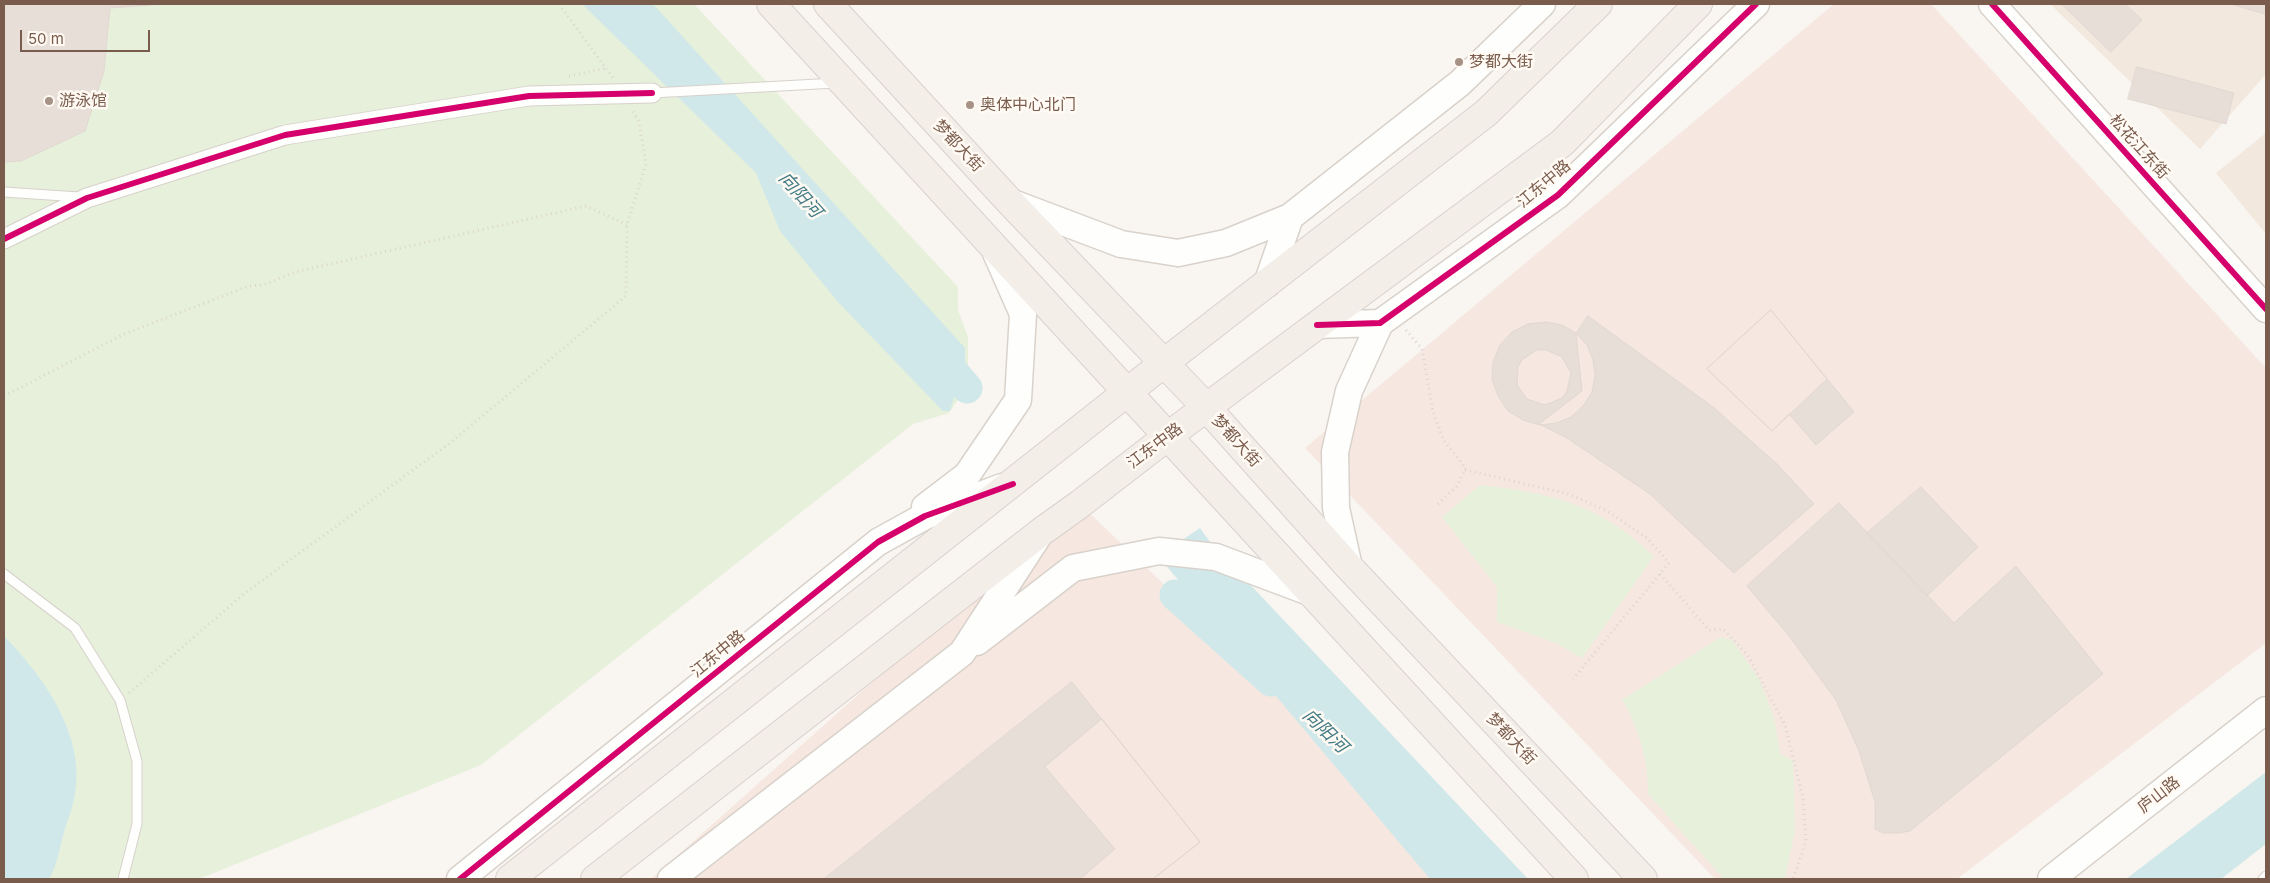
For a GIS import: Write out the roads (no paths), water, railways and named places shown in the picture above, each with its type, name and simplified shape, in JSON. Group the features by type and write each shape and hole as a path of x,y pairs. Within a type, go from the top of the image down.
{"main road":[{"path":"771,4 1574,879"},
{"name":"梦都大街","path":"828,4 1010,202 1206,408 1349,567 1643,879"},
{"name":"江东中路","path":"510,879 1164,363 1486,112 1598,4"},
{"name":"江东中路","path":"595,879 1041,532 1562,143 1698,4"}],"street":[{"path":"1010,202 1121,244 1178,253 1226,243 1290,216 1460,83 1542,4"},
{"name":"江东中路","path":"1386,319 1558,195 1756,4"},
{"name":"松花江东街","path":"1992,4 2266,309"},
{"path":"4,239 87,198 286,135 529,96 652,93"},
{"path":"1267,284 1290,216"},
{"path":"878,542 968,475 1018,400 1023,314 992,243"},
{"path":"1317,325 1386,319"},
{"path":"1349,567 1336,508 1335,452 1349,391 1386,319"},
{"name":"江东中路","path":"460,879 878,542 925,516 1013,484"},
{"name":"江东中路","path":"671,879 962,653 1041,532"},
{"path":"962,653 1073,568 1159,551 1216,557 1312,593"},
{"name":"庐山路","path":"2051,879 2266,710"}],"lane":[{"path":"652,93 844,83"},
{"path":"4,192 87,198"},
{"path":"4,574 75,628 120,700 136,761 137,824 123,879"},
{"path":"2262,879 2266,876"}],"water":[{"path":"582,4 653,4 965,348 965,362 950,411 943,411 838,302 780,231 756,173"},
{"path":"1200,528 1210,542 1528,879 1430,879 1158,556"},
{"path":"4,636 34,670 47,690 69,731 75,754 77,776 74,799 56,863 49,879 4,879"},
{"path":"2266,772 2266,844 2221,879 2126,879"}],"waterway":[{"name":"向阳河","path":"932,347 967,388"},
{"name":"向阳河","path":"1175,595 1271,681"}],"place":[{"name":"梦都大街","path":"1459,62"},
{"name":"游泳馆","path":"49,101"},
{"name":"奥体中心北门","path":"970,105"}]}
